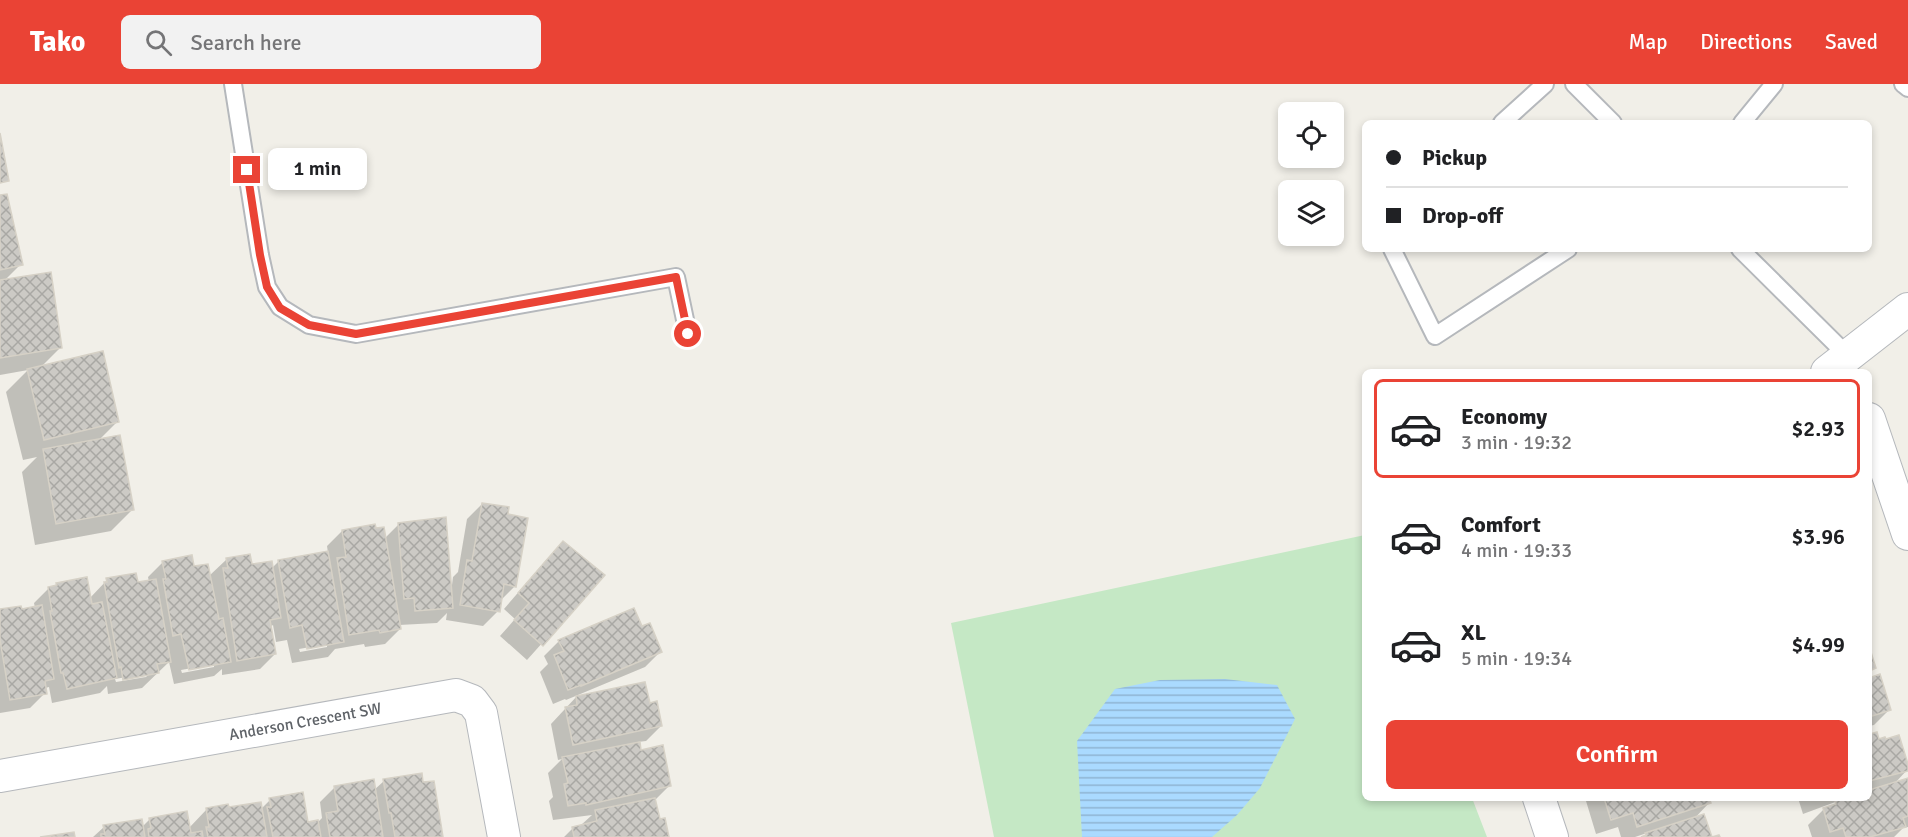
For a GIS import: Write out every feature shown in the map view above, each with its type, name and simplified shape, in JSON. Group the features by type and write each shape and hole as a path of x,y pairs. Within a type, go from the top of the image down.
{"street":[{"path":"1842,366 1908,309"},
{"path":"1872,428 1908,534"},
{"name":"Anderson Crescent SW","path":"0,776 456,695 472,701 481,713 504,837"},
{"path":"1540,801 1551,837"}],"lane":[{"path":"233,84 267,287 280,308 309,325 356,334 676,277 688,334"},
{"path":"1505,120 1545,84"},
{"path":"1574,84 1610,120"},
{"path":"1744,120 1774,84"},
{"path":"1903,84 1908,88"},
{"path":"1393,252 1435,336 1563,252"},
{"path":"1743,252 1842,366"}],"green space":[{"path":"1362,536 1362,801 1473,801 1487,837 994,837 951,623"}],"water":[{"path":"1225,679 1277,685 1295,719 1260,788 1237,815 1212,837 1082,837 1077,741 1115,689 1160,680"}],"building":[{"path":"0,133 9,181 0,183"},
{"path":"7,194 23,265 0,270 0,195"},
{"path":"51,272 62,348 0,358 0,280"},
{"path":"103,351 119,422 44,440 27,369"},
{"path":"120,435 134,510 56,524 43,449"},
{"path":"482,503 509,507 508,514 528,518 516,587 504,584 500,612 460,605 467,560 472,561"},
{"path":"446,517 453,608 415,611 414,598 404,599 398,523"},
{"path":"375,524 376,528 384,527 401,629 349,635 337,558 346,557 342,530"},
{"path":"563,541 605,575 543,646 514,620 529,603 518,593"},
{"path":"328,551 344,642 307,649 302,625 290,628 278,560"},
{"path":"250,554 252,564 272,561 281,618 270,620 276,654 237,661 223,568 228,568 226,558"},
{"path":"192,555 194,566 208,564 219,619 223,618 231,662 189,670 181,634 173,636 162,561"},
{"path":"136,573 138,582 156,579 171,662 157,664 159,673 123,680 104,582 107,582 106,578"},
{"path":"87,577 92,604 102,602 117,678 67,689 63,673 61,673 48,587 57,585 56,583"},
{"path":"42,605 54,679 45,681 47,694 10,700 0,640 0,609 21,606 22,609"},
{"path":"634,608 642,626 650,623 662,652 568,690 554,655 564,651 558,640"},
{"path":"1872,655 1876,668 1872,670"},
{"path":"1880,674 1891,710 1872,716 1872,677"},
{"path":"645,682 650,703 657,701 662,726 573,745 565,707 577,705 576,696"},
{"path":"1877,732 1879,739 1899,735 1908,771 1872,780 1872,733"},
{"path":"640,742 641,750 663,745 671,786 586,805 586,803 568,806 564,784 568,783 562,757"},
{"path":"422,773 423,782 434,781 443,837 395,837 383,779"},
{"path":"1908,778 1908,816 1903,818 1906,827 1870,837 1846,837 1843,828 1830,832 1823,808 1836,804 1835,801 1872,801 1872,789"},
{"path":"374,779 383,837 330,837 326,813 338,811 334,786"},
{"path":"303,792 308,822 318,820 321,837 273,837 267,807 271,807 269,798"},
{"path":"655,798 660,819 665,818 669,837 574,837 572,827 597,821 595,810"},
{"path":"1605,801 1710,801 1711,803 1637,827 1633,813 1611,820"},
{"path":"261,802 267,837 208,837 206,808"},
{"path":"187,811 191,833 202,831 203,837 149,837 148,829 151,828 149,818"},
{"path":"1704,814 1712,837 1641,837 1646,835 1645,833"},
{"path":"142,819 145,837 101,837 101,834 105,834 103,825"},
{"path":"74,832 75,837 40,837"}],"route":[{"path":"247,170 267,287 280,308 309,325 356,334 676,277 688,334"}]}
